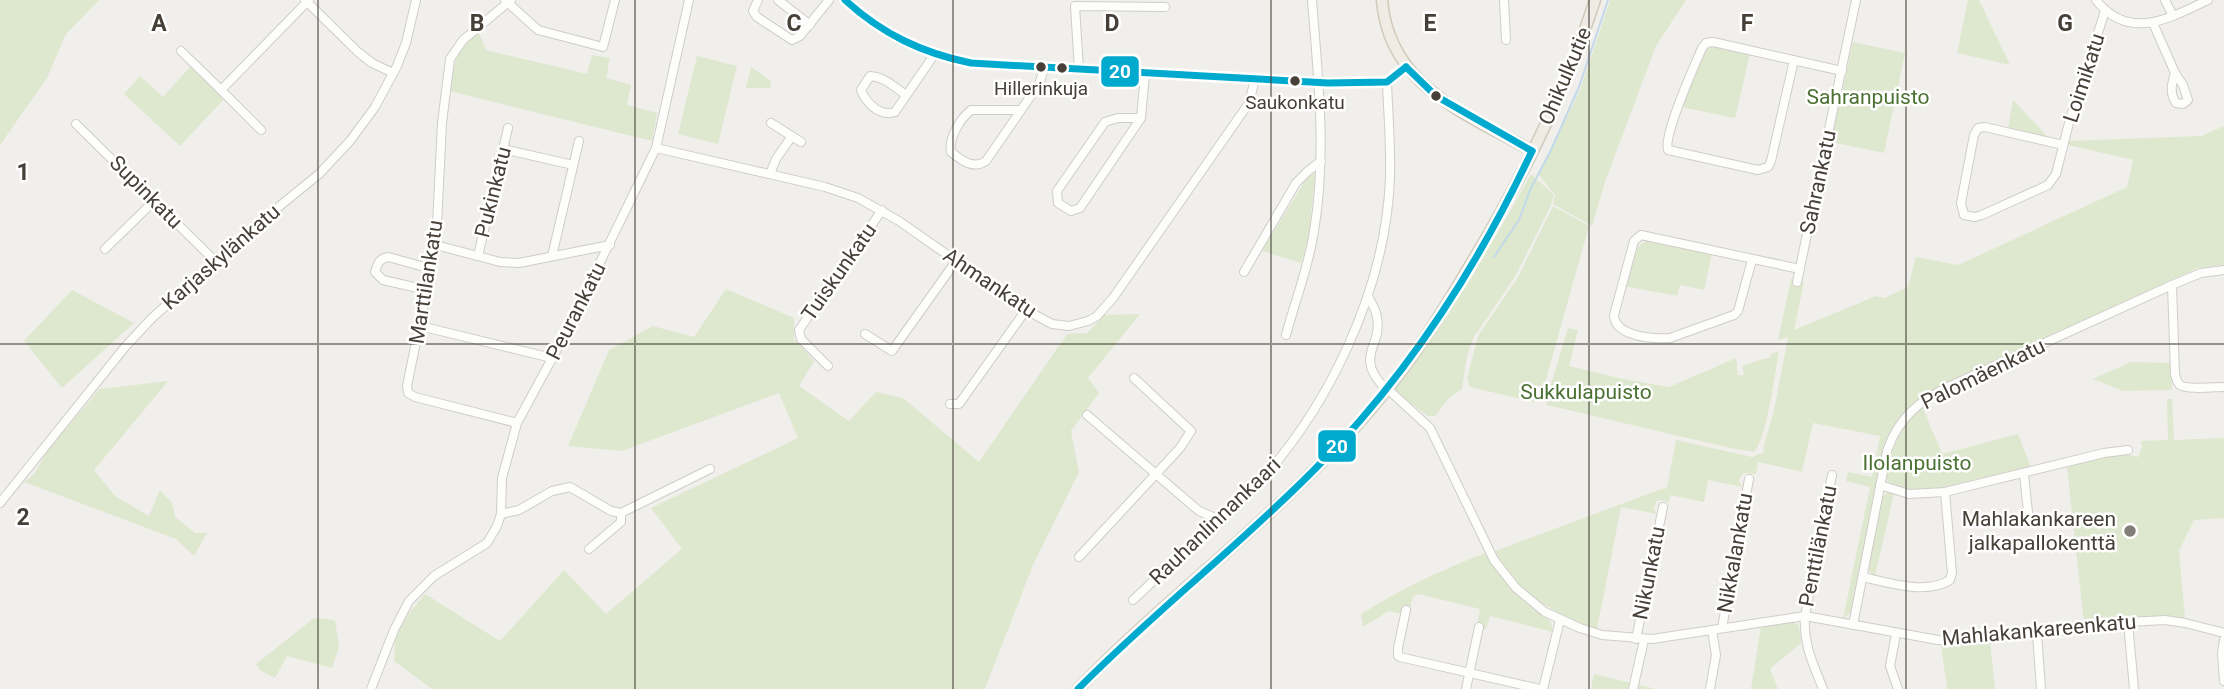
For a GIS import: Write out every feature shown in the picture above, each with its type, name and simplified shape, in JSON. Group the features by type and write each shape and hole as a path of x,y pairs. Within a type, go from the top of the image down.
{"main road":[{"path":"1382,0 1390,39 1406,67 1436,96 1532,151"},
{"name":"Ohikulkutie","path":"1078,689 1115,650 1263,521 1309,475 1404,369 1490,233 1570,68 1595,0"}],"street":[{"name":"Karjaskylänkatu","path":"0,503 136,334 215,261 327,167 370,114 393,73 406,43 416,0"},
{"path":"508,1 538,30 603,47 615,0"},
{"name":"Peurankatu","path":"371,689 394,630 409,601 434,576 487,543 497,526 502,514 502,478 506,457 517,423 610,245 656,148 689,0"},
{"path":"758,0 753,11 757,17 787,38 796,39 829,0"},
{"path":"778,0 810,25"},
{"path":"845,0 887,33 934,55 971,63 1319,82 1387,82 1406,67"},
{"path":"1286,335 1314,235 1321,161 1319,82 1312,0"},
{"path":"1504,0 1506,40"},
{"name":"Sahrankatu","path":"1797,282 1856,0"},
{"path":"2096,0 2105,12 2127,21 2153,23 2208,0"},
{"path":"2165,0 2174,16"},
{"path":"221,90 307,1 358,52 372,63 393,73"},
{"name":"Marttilankatu","path":"508,1 458,45 450,59 442,123 436,245 407,386 408,393 415,397 517,423"},
{"path":"1079,70 1075,3 1165,7"},
{"name":"Loimikatu","path":"2063,145 1985,127 1978,128 1974,135 1961,203 1964,215 1982,215 2048,185 2056,174 2105,12"},
{"path":"2153,23 2175,73"},
{"path":"1794,60 1768,167 1758,170 1668,150 1667,140 1706,43 1713,42 1794,60 1842,71"},
{"path":"181,51 261,130"},
{"path":"906,95 877,76 870,76 861,90 866,101 889,114 895,111 934,55"},
{"path":"1021,110 971,110 951,139 951,152 968,164 984,163 1021,110 1039,83 1044,69"},
{"path":"1141,118 1118,118 1105,122 1057,191 1058,204 1071,211 1080,208 1141,118 1145,74"},
{"name":"Ahmankatu","path":"656,148 846,193 882,210 1026,310 1052,324 1064,326 1088,321 1105,307 1249,103 1255,79"},
{"name":"Rauhanlinnankaari","path":"1133,600 1258,483 1299,433 1347,349 1368,296 1385,220 1390,178 1387,82"},
{"path":"771,123 801,142"},
{"name":"Supinkatu","path":"76,124 215,261"},
{"name":"Pukinkatu","path":"478,256 508,128"},
{"path":"771,174 776,159 792,136"},
{"path":"552,256 579,141"},
{"path":"503,149 573,165"},
{"path":"1244,272 1296,183 1321,161"},
{"path":"105,249 154,201"},
{"name":"Tuiskunkatu","path":"828,366 801,339 799,330 882,210"},
{"path":"1752,260 1741,304 1734,316 1662,339 1624,332 1614,320 1634,241 1641,235 1800,269"},
{"path":"436,245 500,262 519,263 610,245"},
{"path":"428,290 383,280 375,272 378,262 388,257 432,269"},
{"path":"865,334 892,351 956,261"},
{"name":"Palomäenkatu","path":"1853,625 1892,438 1905,417 1923,400 1950,386 2172,285 2202,273 2224,270"},
{"path":"2172,285 2175,374 2178,382 2187,388 2224,387"},
{"path":"1368,296 1377,316 1370,363 1372,374 1382,384"},
{"path":"950,404 959,404 1026,310"},
{"path":"420,326 552,358"},
{"path":"1079,557 1180,448 1191,431 1134,378"},
{"name":"Mahlakankareenkatu","path":"1392,393 1430,428 1494,560 1516,588 1560,620 1602,635 1640,639 1805,617 1949,641 2037,634 2128,622 2176,621 2224,633"},
{"path":"1087,415 1199,512 1220,520"},
{"path":"1881,485 1903,493 1919,495 1945,492 2104,453 2128,450"},
{"path":"502,514 519,510 552,491 570,487 611,511 621,513 710,468"},
{"path":"2024,474 2029,522"},
{"name":"Penttilänkatu","path":"1823,689 1805,640 1805,617 1832,475"},
{"name":"Nikkalankatu","path":"1722,628 1749,479"},
{"path":"1863,577 1917,587 1943,584 1950,580 1952,573 1945,492"},
{"name":"Nikunkatu","path":"1633,689 1663,507"},
{"path":"589,549 621,522 621,513"},
{"path":"1406,610 1398,656 1541,689 1560,620"},
{"path":"2128,622 2134,689"},
{"path":"1466,689 1479,627"},
{"path":"1710,689 1716,655 1712,630"},
{"path":"1896,634 1890,666 1898,689"},
{"path":"2037,634 2041,689"},
{"path":"2224,640 2224,681"}],"green space":[{"path":"0,0 99,0 66,34 47,78 0,145"},
{"path":"1610,0 1686,0 1656,46 1605,182 1592,226 1553,204 1555,195 1539,175 1580,90"},
{"path":"1968,0 1979,0 2010,65 1957,53"},
{"path":"479,33 486,50 587,74 592,55 610,58 606,78 631,85 627,105 657,113 652,141 449,91 460,52"},
{"name":"Sahranpuisto","path":"1853,42 1905,53 1884,153 1831,142"},
{"path":"1714,46 1750,54 1735,118 1681,107 1703,51"},
{"path":"697,56 737,66 718,144 678,134"},
{"path":"190,67 224,99 180,146 124,94 140,76 163,97"},
{"path":"751,67 771,81 770,88 746,88"},
{"path":"2013,100 2049,138 2008,129"},
{"path":"2224,126 2224,265 2198,268 1942,385 1906,410 1893,426 1884,448 1852,610 1845,618 1843,619 1870,487 1846,481 1848,472 1872,477 1880,436 1813,423 1802,472 1758,462 1756,474 1744,473 1740,477 1739,482 1743,487 1708,480 1704,502 1670,495 1669,502 1656,502 1654,508 1657,514 1621,507 1597,629 1538,600 1513,579 1503,566 1495,551 1667,487 1676,440 1752,457 1764,452 1788,337 1778,340 1791,279 1804,282 1794,330 1876,296 1884,298 1908,287 1916,257 1958,265 2127,187 2133,160 2068,145 2069,141 2201,136"},
{"path":"1315,174 1309,236 1301,263 1262,251 1308,176"},
{"path":"1531,174 1554,195 1551,205 1516,275 1474,337 1467,356 1462,389 1449,398 1435,416 1428,416 1393,390 1466,284"},
{"path":"1553,206 1589,226 1541,397 1535,402 1470,387 1467,378 1478,336 1518,277"},
{"path":"1649,240 1712,254 1704,290 1680,285 1677,296 1624,286 1635,252 1643,242"},
{"path":"726,289 794,318 794,339 814,361 799,386 849,421 876,392 903,398 979,462 1067,334 1087,333 1104,315 1140,314 1088,378 1099,393 1071,431 1079,472 1033,565 985,689 432,689 394,661 395,639 409,613 425,594 500,641 564,570 606,614 682,549 651,508 798,438 779,393 622,451 568,446 609,350 653,326 694,337"},
{"path":"72,290 134,323 62,388 24,341"},
{"name":"Sukkulapuisto","path":"1568,328 1578,330 1569,366 1669,387 1736,358 1738,375 1744,375 1742,366 1770,358 1771,354 1779,351 1767,420 1759,445 1754,452 1730,448 1547,405"},
{"path":"2131,362 2171,363 2172,390 2123,391 2093,379"},
{"path":"168,381 94,470 115,496 149,516 160,490 172,503 175,517 195,533 207,533 194,556 176,539 24,482 35,473 48,450 100,389"},
{"path":"2167,399 2172,399 2174,440 2224,438 2224,520 2194,520 2179,551 2185,618 2147,616 2084,623 2067,467 2111,455 2138,457 2142,448 2141,441 2168,440"},
{"name":"Ilolanpuisto","path":"1922,406 1942,454 2018,434 2031,467 1954,487 1911,490 1895,487 1886,478 1891,457 1902,430"},
{"path":"1888,492 1894,493 1875,576 1870,573 1869,567 1882,498"},
{"path":"1485,553 1516,593 1548,619 1552,632 1490,616 1486,629 1477,627 1480,609 1418,594 1413,597 1408,616 1389,611 1363,627 1361,614 1422,580"},
{"path":"314,618 335,620 339,647 332,668 287,656 275,678 260,670 256,664"},
{"path":"1792,621 1799,626 1801,643 1770,669 1778,689 1751,689 1761,626"},
{"path":"1990,642 1995,689 1947,689 1941,645"},
{"path":"1594,674 1656,689 1591,689"}],"waterway":[{"path":"1494,257 1519,220 1530,190 1579,87 1608,0"}],"transit line":[{"name":"20","path":"845,0 873,23 919,48 971,63 1328,83 1387,82 1406,67"},
{"name":"20","path":"1406,67 1436,96 1532,151"},
{"name":"20","path":"1078,689 1315,469 1380,397 1437,320 1463,279 1511,195 1532,151"}],"place":[{"name":"Hillerinkuja","path":"1041,67"},
{"name":"Saukonkatu","path":"1295,81"},
{"name":"Mahlakankareen jalkapallokenttä","path":"2130,531"}]}
